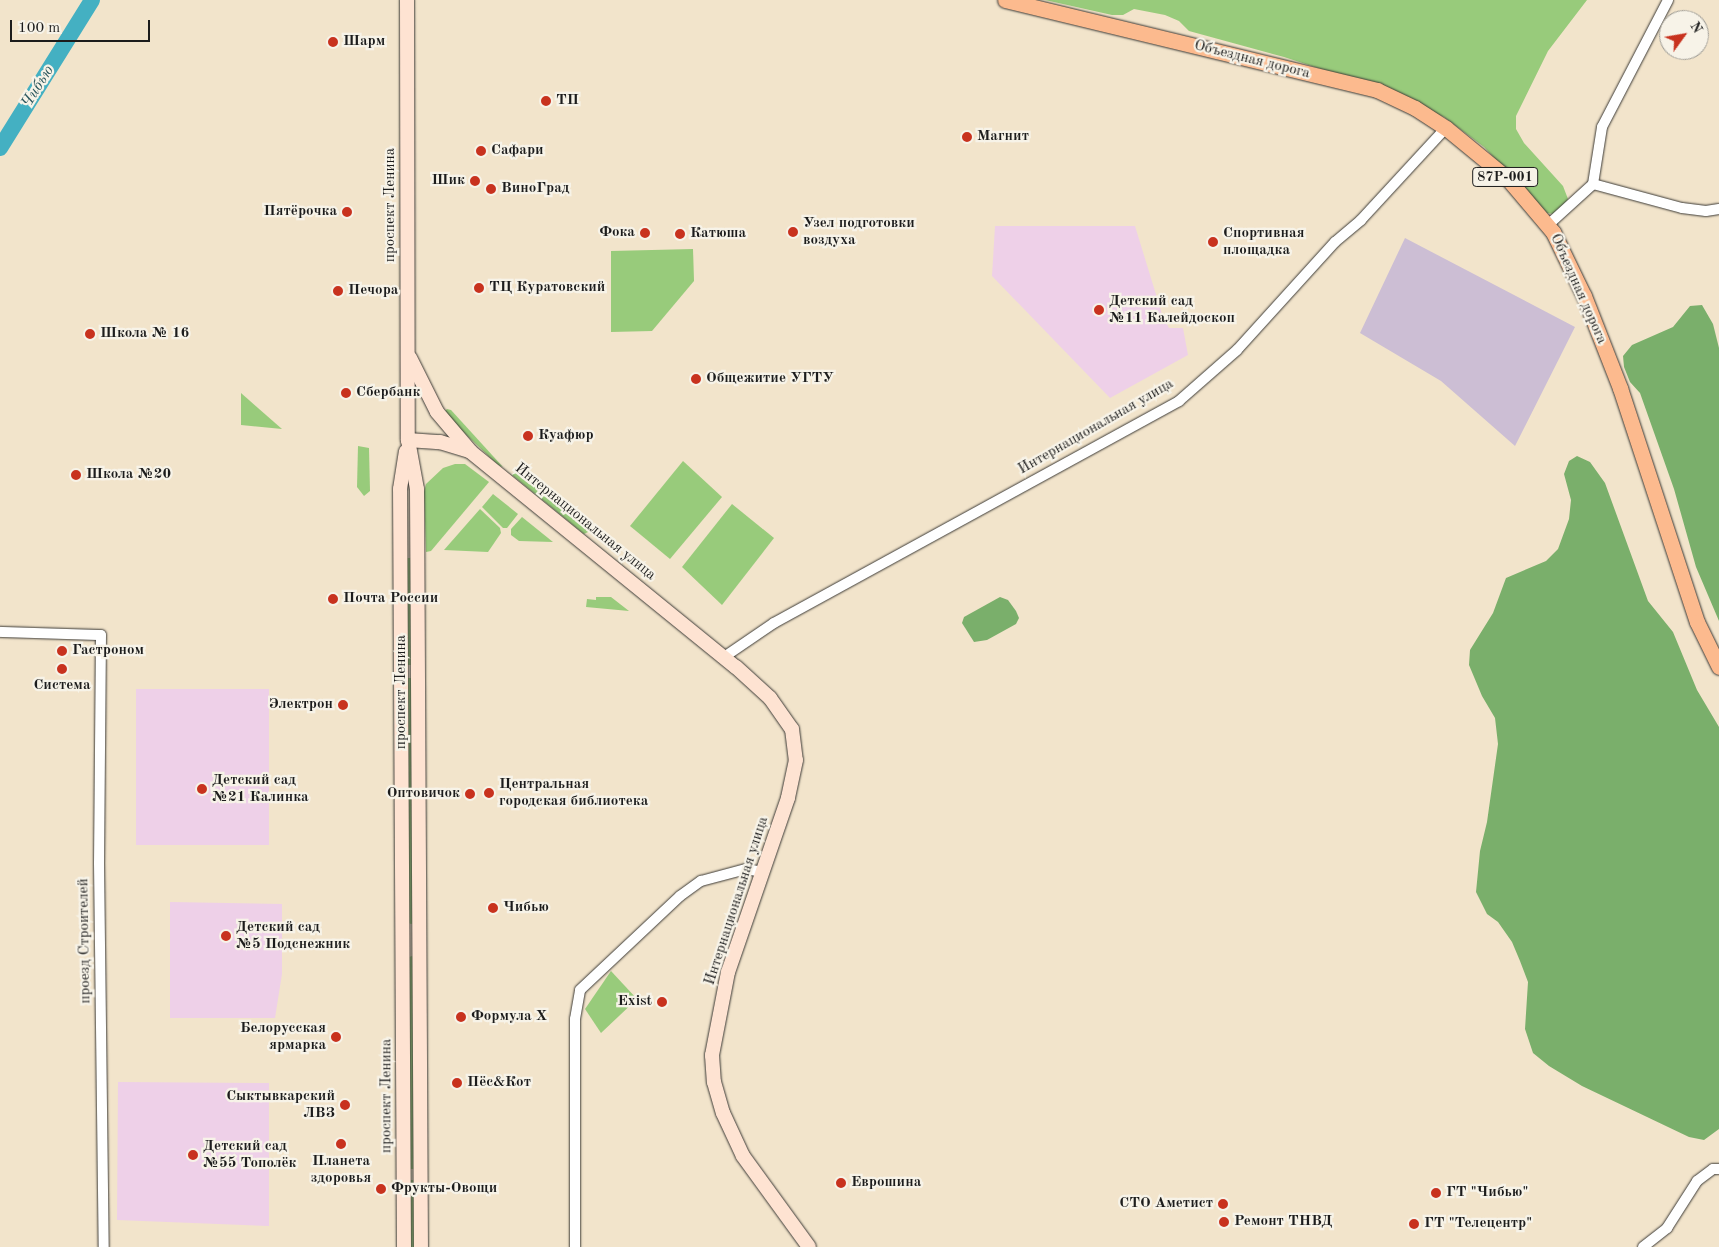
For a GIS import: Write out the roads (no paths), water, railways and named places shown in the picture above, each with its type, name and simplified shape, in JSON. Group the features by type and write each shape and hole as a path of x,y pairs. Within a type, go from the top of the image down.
{"main road":[{"name":"проспект Ленина","path":"404,1247 400,489 408,440 407,0"},
{"name":"Объездная дорога","path":"1005,0 1377,90 1415,108 1446,128 1508,180 1548,225 1562,249 1591,314 1620,388 1697,622 1719,667"},
{"name":"Интернациональная улица","path":"408,353 437,412 471,452 724,657 770,698 792,729 796,760 788,798 728,972 712,1055 714,1082 722,1112 743,1156 809,1247"},
{"name":"проспект Ленина","path":"408,440 417,489 421,1247"},
{"name":"Интернациональная улица","path":"408,440 440,442 471,452"},
{"path":"402,945 419,946"}],"street":[{"path":"1548,225 1592,184 1602,127 1668,0"},
{"name":"Интернациональная улица","path":"724,657 774,623 1179,401 1237,350 1335,242 1361,220 1446,128"},
{"path":"1592,184 1682,208 1706,211 1719,209"},
{"name":"проезд Строителей","path":"0,632 101,635 99,863 104,1247"},
{"path":"575,1247 575,1018 580,990 680,896 701,882 746,869 763,872"},
{"path":"1643,1247 1667,1228 1697,1181 1713,1169 1719,1168"}],"waterway":[{"name":"Чибью","path":"0,148 92,0"}],"place":[{"name":"Шарм","path":"333,42"},
{"name":"ТП","path":"546,101"},
{"name":"Магнит","path":"967,137"},
{"name":"Сафари","path":"481,151"},
{"name":"Шик","path":"475,181"},
{"name":"ВиноГрад","path":"491,189"},
{"name":"Пятёрочка","path":"347,212"},
{"name":"Узел подготовки воздуха","path":"793,232"},
{"name":"Фока","path":"645,233"},
{"name":"Катюша","path":"680,234"},
{"name":"Спортивная площадка","path":"1213,242"},
{"name":"ТЦ Куратовский","path":"479,288"},
{"name":"Печора","path":"338,291"},
{"name":"Детский сад №11 Калейдоскоп","path":"1099,310"},
{"name":"Школа № 16","path":"90,334"},
{"name":"Общежитие УГТУ","path":"696,379"},
{"name":"Сбербанк","path":"346,393"},
{"name":"Куафюр","path":"528,436"},
{"name":"Школа №20","path":"76,475"},
{"name":"Почта России","path":"333,599"},
{"name":"Гастроном","path":"62,651"},
{"name":"Система","path":"62,669"},
{"name":"Электрон","path":"343,705"},
{"name":"Детский сад №21 Калинка","path":"202,789"},
{"name":"Центральная городская библиотека","path":"489,793"},
{"name":"Оптовичок","path":"470,794"},
{"name":"Чибью","path":"493,908"},
{"name":"Детский сад №5 Подснежник","path":"226,936"},
{"name":"Exist","path":"662,1002"},
{"name":"Формула X","path":"461,1017"},
{"name":"Белорусская ярмарка","path":"336,1037"},
{"name":"Пёс&Кот","path":"457,1083"},
{"name":"Сыктывкарский ЛВЗ","path":"345,1105"},
{"name":"Планета здоровья","path":"341,1144"},
{"name":"Детский сад №55 Тополёк","path":"193,1155"},
{"name":"Еврошина","path":"841,1183"},
{"name":"Фрукты-Овощи","path":"381,1189"},
{"name":"ГТ \"Чибью\"","path":"1436,1193"},
{"name":"СТО Аметист","path":"1223,1204"},
{"name":"Ремонт ТНВД","path":"1224,1222"},
{"name":"ГТ \"Телецентр\"","path":"1414,1224"}]}
